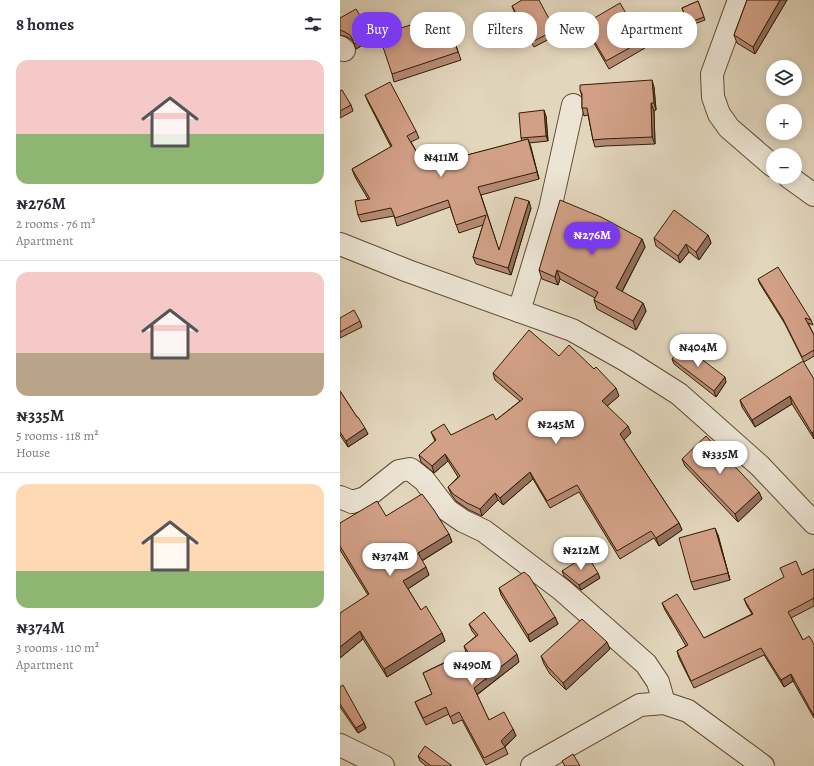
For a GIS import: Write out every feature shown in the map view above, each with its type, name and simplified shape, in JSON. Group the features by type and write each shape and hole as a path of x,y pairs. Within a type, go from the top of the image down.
{"street":[{"path":"739,0 712,74 713,97 719,114 729,128 766,160"},
{"path":"519,311 550,209 573,104"},
{"path":"799,184 814,195"},
{"path":"340,244 408,271 572,330 627,361 679,394 760,466 814,523"},
{"path":"340,497 352,502 365,498 399,471 410,469 424,480 447,510 463,521 484,531 562,590 646,664 658,682 664,703"},
{"path":"532,766 640,705 664,703 688,711 763,766"},
{"path":"340,745 383,766"}],"building":[{"path":"522,0 539,0 545,12 545,35 537,39 537,12 515,12 512,6"},
{"path":"747,0 780,0 753,47 734,35"},
{"path":"698,1 704,17 697,20 697,12 684,12 682,8"},
{"path":"620,3 625,12 607,12 607,48 629,48 606,61 598,48 599,15"},
{"path":"356,9 358,12 352,12 352,38 350,35 340,30 340,18"},
{"path":"410,25 410,48 457,48 458,52 392,74 383,48 402,48 402,28"},
{"path":"652,80 654,103 651,103 652,137 593,140 587,108 582,108 582,94 580,85"},
{"path":"390,82 416,131 407,136 425,166 466,152 467,155 528,139 537,172 478,187 499,250 515,197 529,201 508,268 473,257 486,215 456,225 448,200 395,218 391,208 358,215 355,201 370,199 352,169 392,146 365,95"},
{"path":"342,90 351,105 340,111 340,91"},
{"path":"544,110 546,136 521,138 519,113"},
{"path":"560,200 601,217 642,239 616,288 643,303 633,321 594,300 598,292 557,270 555,277 539,270"},
{"path":"674,210 708,235 696,252 686,244 678,256 654,238"},
{"path":"778,267 811,320 805,318 814,335 814,350 802,357 783,319 758,279"},
{"path":"354,310 360,321 340,332 340,318"},
{"path":"529,330 559,356 569,345 594,369 596,367 616,388 602,401 628,426 620,434 679,523 656,538 651,531 617,551 577,485 547,501 530,472 500,498 495,493 480,509 453,494 448,487 460,476 445,454 432,466 419,455 436,440 431,432 444,424 451,435 493,414 496,420 523,399 493,373"},
{"path":"683,345 725,377 714,391 672,359"},
{"path":"803,361 814,379 814,431 812,433 790,396 752,420 740,400"},
{"path":"340,391 365,428 346,441 340,432"},
{"path":"706,436 759,492 735,514 682,459"},
{"path":"422,494 449,534 418,553 426,567 403,581 421,610 426,606 442,633 384,669 360,631 340,647 340,613 369,594 340,546 340,523 377,501 386,516"},
{"path":"715,528 728,573 691,582 679,538"},
{"path":"587,555 598,573 579,585 562,571"},
{"path":"796,561 802,575 814,569 814,598 788,612 803,640 809,636 814,644 814,716 791,674 781,680 761,648 691,681 677,651 688,645 662,603 677,594 704,638 753,614 744,599 784,577 780,568"},
{"path":"524,572 529,576 555,617 528,635 499,588"},
{"path":"484,612 517,654 474,688 489,720 504,712 513,729 501,741 505,747 484,758 459,712 450,717 446,707 423,718 415,702 432,694 423,673 468,652 464,646 478,635 469,624"},
{"path":"582,619 607,642 563,683 548,667 541,656"},
{"path":"343,685 364,723 356,728 340,704 340,687"},
{"path":"425,746 451,765 431,766 418,756"},
{"path":"573,754 580,766 565,766 562,761"}]}
